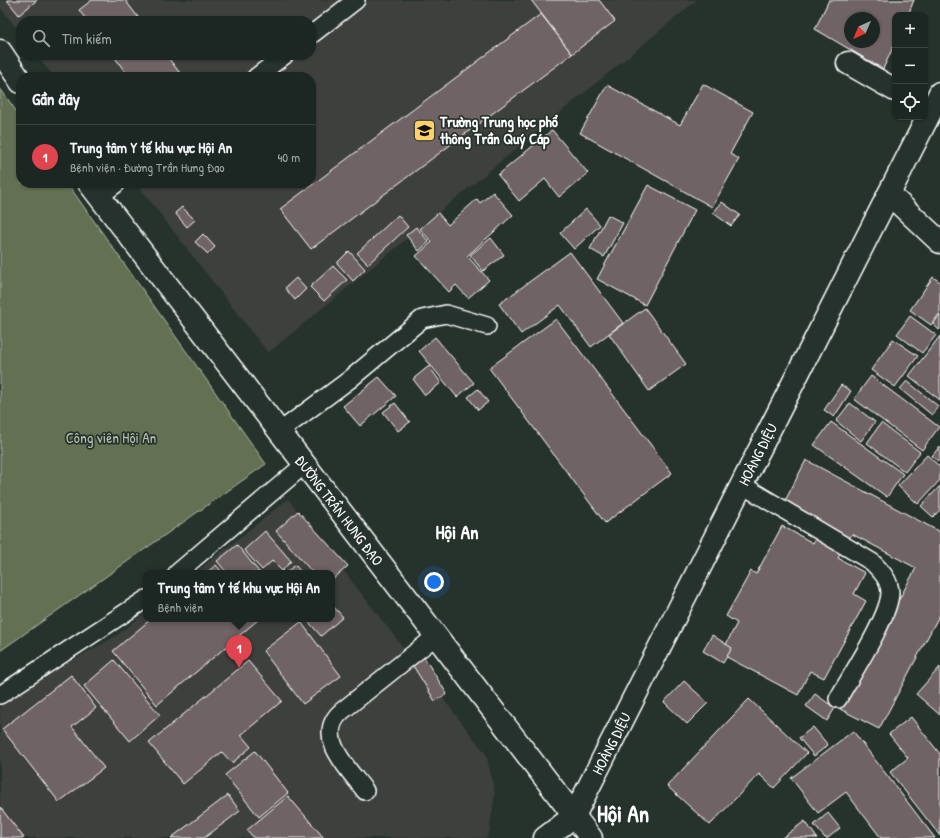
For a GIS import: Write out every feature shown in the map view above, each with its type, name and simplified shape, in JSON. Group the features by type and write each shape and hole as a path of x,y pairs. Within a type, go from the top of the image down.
{"street":[{"path":"0,51 16,75"},
{"path":"848,63 892,88"},
{"name":"HOÀNG DIỆU","path":"574,816 889,194 932,105"},
{"name":"ĐƯỜNG TRẦN HƯNG ĐẠO","path":"94,190 590,838"},
{"path":"889,194 940,242"},
{"path":"545,838 574,816"}],"lane":[{"path":"316,31 356,0"},
{"path":"263,72 278,60"},
{"path":"279,432 349,380 422,319 446,314 487,326"},
{"path":"181,570 304,465"},
{"path":"742,485 872,562 886,577 890,594 883,617 838,698"},
{"path":"0,695 143,601"},
{"path":"365,791 333,745 330,733 332,721 342,711 436,636"}],"shaded area":[{"name":"Trường Trung học phổ thông Trần Quý Cáp","path":"0,0 697,0 268,353 140,188 316,188 316,72 50,72 41,60 316,60 316,16 16,16 16,28 0,7"},
{"path":"288,499 486,754 495,793 489,834 486,838 0,838 0,701 116,636 143,614 143,622 335,622 335,570 199,570"}],"green space":[{"name":"Công viên Hội An","path":"0,88 16,111 16,188 71,188 266,464 0,651"}],"building":[{"path":"7,0 37,0 19,15"},
{"path":"92,0 125,0 137,16 83,16 79,10"},
{"path":"531,0 599,0 615,21 572,54"},
{"path":"829,0 914,0 909,12 892,12 892,50 883,69 847,48 880,48 880,12 844,12 844,46 815,29"},
{"path":"541,14 572,54 311,249 280,209 308,188 316,188 316,182"},
{"path":"117,60 170,60 179,72 125,72"},
{"path":"703,84 753,112 730,154 739,159 712,207 580,133 607,85 680,125"},
{"path":"552,130 588,173 559,197 545,179 519,201 498,175"},
{"path":"648,185 695,210 645,305 597,279"},
{"path":"493,192 513,215 467,256 489,280 468,298 456,285 449,292 416,256 432,242 420,229 438,213 448,225 477,199 480,203"},
{"path":"722,202 740,215 731,226 713,213"},
{"path":"182,207 195,220 187,227 175,213"},
{"path":"586,209 600,225 574,249 560,233"},
{"path":"398,215 408,227 368,264 357,253"},
{"path":"608,215 623,223 604,257 590,249"},
{"path":"416,227 429,242 419,251 406,235"},
{"path":"203,234 215,247 208,254 195,242"},
{"path":"491,238 504,255 483,271 470,255"},
{"path":"349,251 365,269 353,281 337,263"},
{"path":"570,252 623,323 591,347 560,305 521,334 499,304"},
{"path":"333,266 347,280 324,301 310,287"},
{"path":"933,277 940,282 940,313 931,325 910,310"},
{"path":"296,278 306,289 295,300 285,288"},
{"path":"645,308 686,364 649,391 609,334"},
{"path":"940,315 940,329 939,330 933,324"},
{"path":"910,316 936,335 922,353 897,334"},
{"path":"556,319 672,473 605,523 489,368"},
{"path":"940,336 940,400 909,376"},
{"path":"435,337 474,383 457,397 419,351"},
{"path":"893,339 918,356 895,387 871,370"},
{"path":"429,366 441,383 425,395 413,379"},
{"path":"871,376 939,427 922,450 854,399"},
{"path":"379,377 396,396 360,426 343,406"},
{"path":"907,381 938,406 932,415 900,389"},
{"path":"841,385 851,391 834,417 824,410"},
{"path":"478,389 488,402 478,410 468,397"},
{"path":"395,403 410,422 398,431 383,412"},
{"path":"850,403 875,422 861,441 836,421"},
{"path":"831,422 903,474 887,497 814,445"},
{"path":"881,423 920,452 905,472 867,443"},
{"path":"940,446 940,458 938,461 932,456"},
{"path":"927,455 940,467 940,480 918,504 898,486"},
{"path":"806,460 940,532 940,614 879,729 840,709 916,568 852,534 838,558 865,573 854,594 866,601 824,678 810,671 798,695 721,654 737,623 726,616 751,571 756,574 782,526 813,543 823,524 784,503"},
{"path":"940,486 940,510 933,517 921,506"},
{"path":"298,511 348,566 335,577 335,570 310,570 276,531"},
{"path":"265,531 291,561 283,570 281,570 272,561 262,570 244,550"},
{"path":"237,545 258,570 224,570 217,561"},
{"path":"216,565 220,570 210,570"},
{"path":"295,565 299,570 289,570"},
{"path":"335,608 343,617 321,636 309,622 335,622"},
{"path":"147,622 255,622 157,705 113,651"},
{"path":"301,622 341,676 303,704 263,651"},
{"path":"712,635 732,648 723,663 703,651"},
{"path":"422,654 447,694 435,701 410,661"},
{"path":"114,660 160,715 130,741 84,686"},
{"path":"248,661 282,701 241,735 251,747 232,763 222,752 183,784 149,743"},
{"path":"940,667 940,715 916,694"},
{"path":"71,675 96,708 72,727 104,768 59,802 2,729"},
{"path":"684,681 708,703 687,724 664,702"},
{"path":"815,694 835,708 827,721 806,706"},
{"path":"749,699 807,753 774,788 759,774 710,825 667,786"},
{"path":"911,717 940,754 940,836 890,772 908,758 889,734"},
{"path":"813,727 828,745 814,756 799,738"},
{"path":"853,731 935,838 881,838 846,792 818,813 791,778"},
{"path":"255,751 288,793 259,817 225,775"},
{"path":"228,795 240,811 204,838 171,838"},
{"path":"288,796 324,838 254,838 247,830"},
{"path":"0,807 24,838 0,838"},
{"path":"828,813 840,828 828,838 825,838 814,825"},
{"path":"805,821 817,838 782,838"}],"place":[{"name":"Trường Trung học phổ thông Trần Quý Cáp","path":"425,130"},
{"name":"Trung tâm Y tế khu vực Hội An","path":"239,668"}],"district":[{"name":"Hội An","path":"457,532"},
{"name":"Hội An","path":"623,813"}]}
